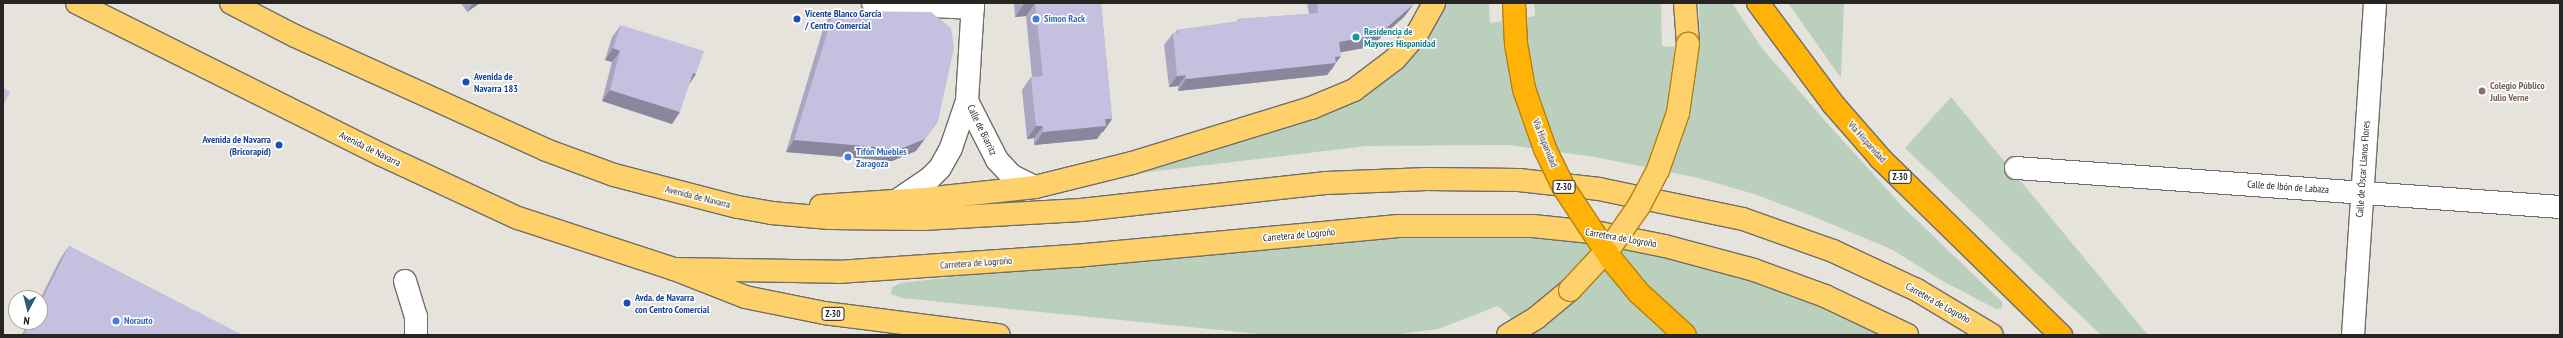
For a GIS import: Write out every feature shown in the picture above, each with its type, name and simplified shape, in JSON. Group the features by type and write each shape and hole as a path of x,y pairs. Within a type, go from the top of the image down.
{"highway":[{"name":"Vía Hispanidad","path":"1514,3 1516,44 1524,88 1546,149 1564,188 1611,259 1639,293 1685,335"},
{"name":"Vía Hispanidad","path":"1758,3 1833,104 1881,158 2061,335"}],"main road":[{"name":"Avenida de Navarra","path":"77,3 470,197 586,242 674,269"},
{"name":"Avenida de Navarra","path":"231,3 302,39 546,150 614,175 692,196 771,213"},
{"path":"771,213 833,204 896,201 1035,187 1139,160 1312,108 1354,90 1396,59 1417,34 1434,3"},
{"path":"1508,335 1536,318 1570,290 1611,246 1639,206 1658,170 1672,134 1683,87 1688,44 1685,3"},
{"name":"Carretera de Logroño","path":"771,213 830,218 923,219 1081,210 1326,183 1427,179 1519,180 1599,189 1743,219 1833,251 1896,280 1992,335"},
{"name":"Carretera de Logroño","path":"674,269 838,272 1074,256 1399,226 1533,226 1600,233 1665,246 1754,270 1825,296 1907,335"},
{"name":"Z-30","path":"674,269 752,298 824,313 999,335"}],"street":[{"path":"873,3 973,6"},
{"name":"Calle de Óscar Llanos Flores","path":"2352,335 2360,193 2375,3"},
{"name":"Calle de Biarritz","path":"896,201 925,182 940,168 951,148 967,101 973,6"},
{"name":"Calle de Biarritz","path":"967,101 997,160 1012,176 1035,187"},
{"name":"Calle de Ibón de Labaza","path":"2016,168 2560,207"},
{"path":"405,281 416,316 416,335"}],"green space":[{"path":"1440,3 1489,3 1490,23 1535,16 1534,3 1661,3 1662,46 1700,49 1699,3 1732,3 1761,47 1827,123 1902,206 2002,302 2002,308 1996,309 1937,278 1893,250 1812,216 1754,194 1698,178 1595,157 1508,145 1367,146 1140,173 1139,163 1340,100"},
{"path":"1788,3 1844,3 1841,78"},
{"path":"1951,97 2148,335 2101,335 1905,148"},
{"path":"1513,232 1611,246 1711,267 1813,299 1887,335 1530,335 1498,306 1438,329 1392,335 1269,335 902,298 891,294 892,287 901,283 987,273 1376,236"}],"building":[{"path":"1035,3 1101,3 1112,119 1105,119 1106,126 1043,132 1043,126 1036,126 1031,77 1043,76"},
{"path":"1317,3 1413,3 1413,5 1378,35 1339,42 1341,56 1335,57 1336,63 1186,79 1186,75 1177,76 1173,33 1178,33 1177,30 1238,21 1238,19 1318,13"},
{"path":"834,11 931,12 951,28 954,48 938,121 925,139 900,149 794,140"},
{"path":"621,25 704,51 696,74 693,73 680,112 610,90 620,51 613,48"},
{"path":"3,88 10,92 3,106"},
{"path":"69,246 242,335 24,335 27,330 48,330 47,290"}],"place":[{"name":"Vicente Blanco García / Centro Comercial","path":"797,19"},
{"name":"Simon Rack","path":"1036,19"},
{"name":"Residencia de Mayores Hispanidad","path":"1356,37"},
{"name":"Avenida de Navarra 183","path":"466,82"},
{"name":"Colegio Público Julio Verne","path":"2482,91"},
{"name":"Avenida de Navarra (Bricorapid)","path":"279,145"},
{"name":"Tifón Muebles Zaragoza","path":"848,157"},
{"name":"Avda. de Navarra con Centro Comercial","path":"627,303"},
{"name":"Norauto","path":"116,321"}]}
